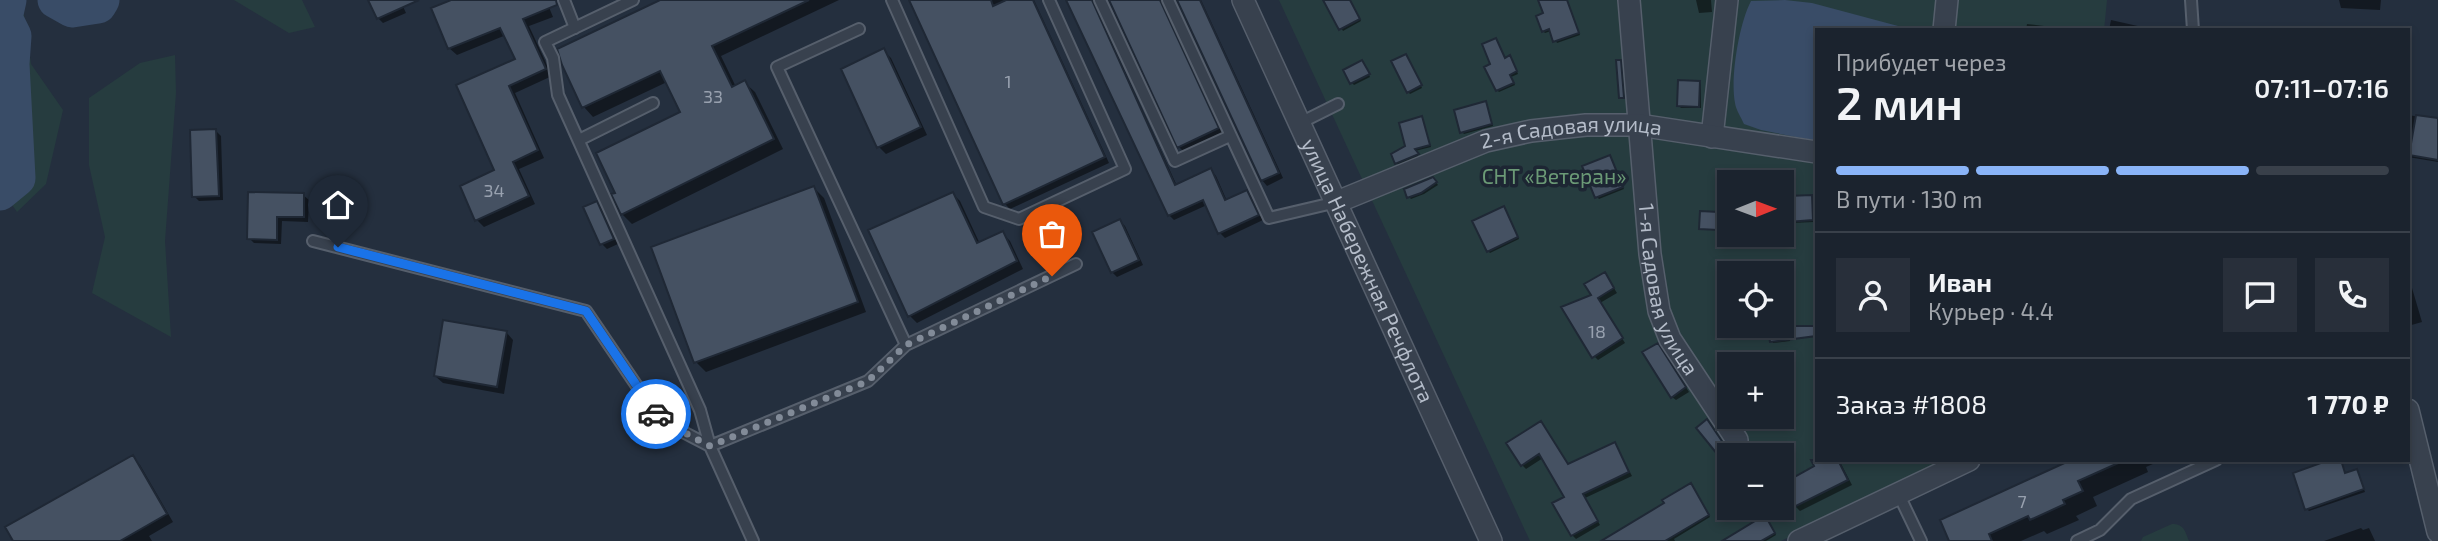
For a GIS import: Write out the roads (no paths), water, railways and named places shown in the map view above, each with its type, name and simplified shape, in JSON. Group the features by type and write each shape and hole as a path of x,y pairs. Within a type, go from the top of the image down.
{"street":[{"name":"улица Набережная Речфлота","path":"1243,0 1491,541"},
{"name":"1-я Садовая улица","path":"1629,0 1650,254 1659,311 1670,339 1737,440"},
{"path":"1712,137 1727,0"},
{"path":"1944,28 1947,0"},
{"name":"2-я Садовая улица","path":"1336,202 1486,141 1531,131 1586,125 1639,125 1815,152"},
{"path":"2410,418 2438,532"},
{"path":"1812,538 1965,462"}],"lane":[{"path":"564,0 575,28"},
{"path":"633,0 545,42 553,58 558,95 700,410 710,446 753,541"},
{"path":"892,0 984,207 1019,219 1125,169 1049,0"},
{"path":"1100,0 1175,161 1230,136"},
{"path":"1168,0 1269,218 1336,202"},
{"path":"2191,0 2193,28"},
{"path":"859,29 777,67 906,345"},
{"path":"579,140 653,103"},
{"path":"1300,123 1339,104"},
{"path":"313,241 586,311 660,420 710,446 868,381 906,345 1076,264"},
{"path":"2077,541 2100,530 2131,499 2212,462"},
{"path":"1898,493 1921,541"}],"water":[{"path":"1785,0 1812,3 1906,28 1815,28 1815,141 1744,124 1736,106 1734,80 1743,23 1751,1"}],"waterway":[{"path":"0,192 17,178 11,64 13,36 4,18 8,0"},
{"path":"56,0 72,9 98,5 101,0"}],"park label":[{"name":"СНТ «Ветеран»","path":"1554,177"}]}
